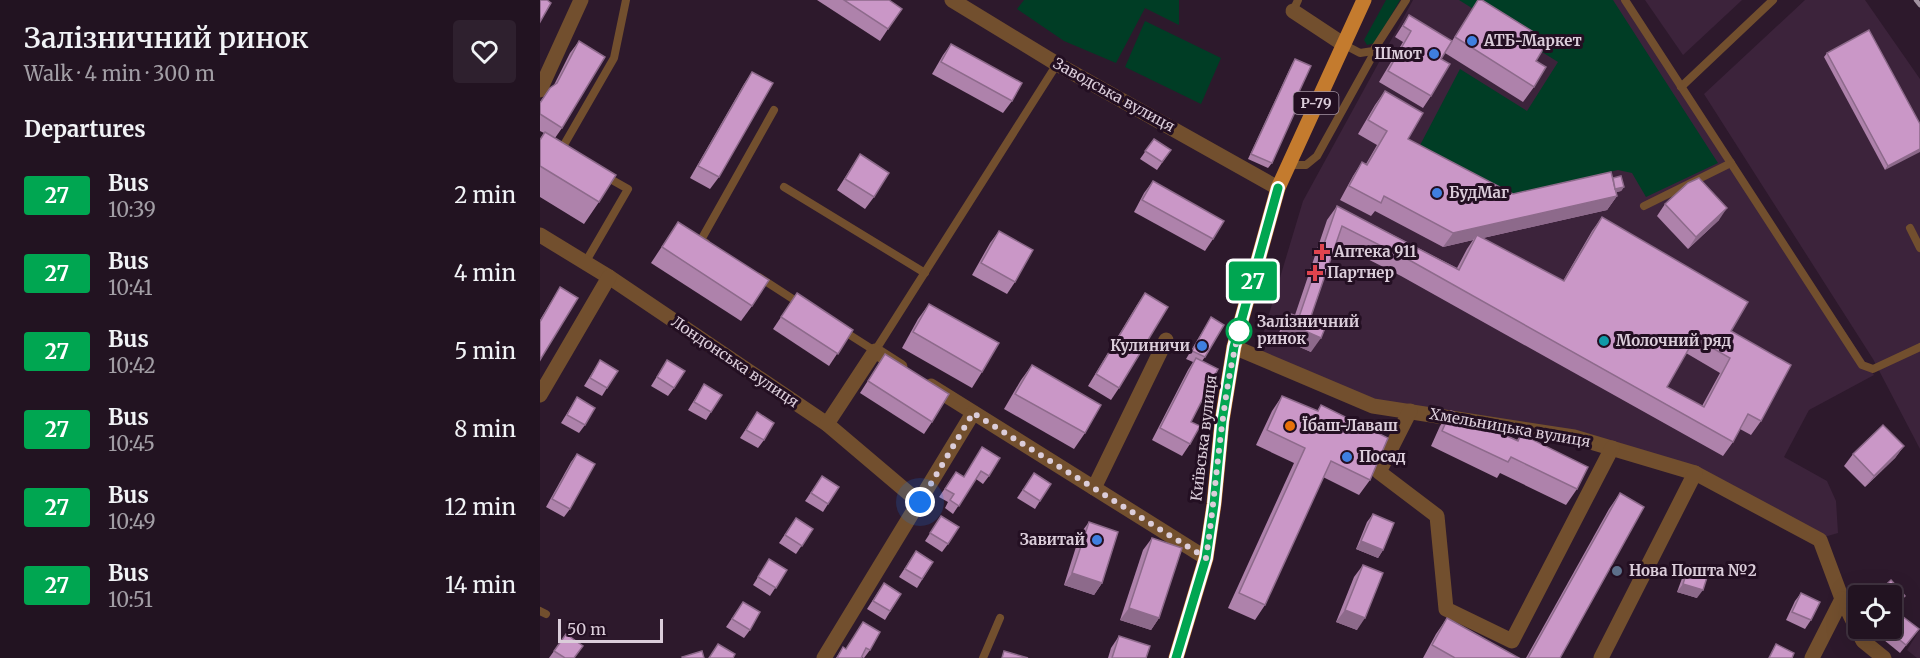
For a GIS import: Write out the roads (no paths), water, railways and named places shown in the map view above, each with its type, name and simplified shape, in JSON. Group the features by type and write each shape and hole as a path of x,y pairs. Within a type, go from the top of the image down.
{"main road":[{"name":"Р-79","path":"1278,188 1364,0"},
{"name":"Київська вулиця","path":"1176,658 1206,558 1222,421 1234,347 1278,188"}],"street":[{"path":"540,90 581,0"},
{"name":"Заводська вулиця","path":"952,0 1057,64 1278,188"},
{"path":"1295,6 1343,44"},
{"name":"Лондонська вулиця","path":"540,235 609,278 827,424 920,502"},
{"path":"540,395 609,278"},
{"path":"1094,488 1166,340"},
{"name":"Хмельницька вулиця","path":"1234,347 1373,406 1574,436 1695,472 1820,540 1842,599 1863,641 1884,658"},
{"path":"827,424 875,351 1206,558"},
{"path":"1410,411 1379,472 1437,516 1446,609 1512,641 1612,448"},
{"path":"824,658 973,413"},
{"path":"1601,658 1695,472"},
{"path":"1812,658 1842,599"}],"lane":[{"path":"570,155 560,149 614,57 626,0"},
{"path":"1288,165 1306,165 1317,156 1406,0"},
{"path":"1624,0 1862,365 1873,369 1920,346"},
{"path":"1681,87 1773,0"},
{"path":"1343,44 1365,54 1378,46"},
{"path":"836,327 875,351 1057,64"},
{"path":"710,246 701,240 774,110"},
{"path":"1644,206 1731,163"},
{"path":"585,263 628,189 599,172"},
{"path":"784,187 925,273"},
{"path":"1910,228 1920,248"},
{"path":"749,271 807,308"},
{"path":"983,658 1000,618"}],"railway":[{"path":"1916,0 1920,5"}],"place":[{"name":"АТБ-Маркет","path":"1472,41"},
{"name":"Шмот","path":"1434,54"},
{"name":"БудМаг","path":"1437,193"},
{"name":"Аптека 911","path":"1322,252"},
{"name":"Партнер","path":"1315,273"},
{"name":"Залізничний ринок","path":"1239,331"},
{"name":"Молочний ряд","path":"1604,341"},
{"name":"Кулиничи","path":"1202,346"},
{"name":"Їбаш-Лаваш","path":"1290,426"},
{"name":"Посад","path":"1347,457"},
{"name":"Завитай","path":"1097,540"},
{"name":"Нова Пошта №2","path":"1617,571"}]}
